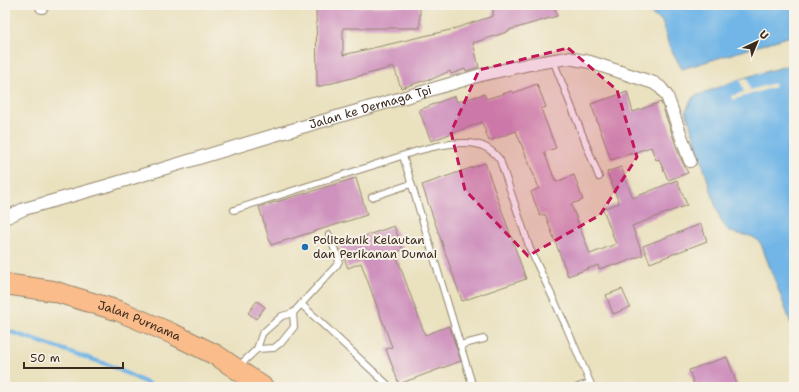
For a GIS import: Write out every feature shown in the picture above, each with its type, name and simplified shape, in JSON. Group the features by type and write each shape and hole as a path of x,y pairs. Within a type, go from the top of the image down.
{"main road":[{"name":"Jalan Purnama","path":"5,284 54,291 119,311 173,334 216,355 263,387"}],"street":[{"name":"Jalan ke Dermaga Tpi","path":"5,218 24,208 106,186 481,75 504,69 568,58 590,62 654,83 661,88 667,96 690,161"}],"lane":[{"path":"553,60 599,177"},
{"path":"234,210 435,147 454,143 468,143 479,145 495,153 500,160 530,249 566,326 591,385 578,387"},
{"path":"403,156 473,387"},
{"path":"372,197 411,184"},
{"path":"236,368 257,350 262,334 282,316 293,313 337,265 339,261 329,235"},
{"path":"301,304 390,387"},
{"path":"257,350 274,348 280,344 294,327 293,313"},
{"path":"460,345 484,339"}],"highlighted area":[{"path":"568,48 617,90 637,157 600,215 528,256 465,190 451,132 479,70"}],"water":[{"path":"643,5 794,5 794,35 682,69 669,46 662,21 645,10"},
{"path":"794,64 794,331 761,244 754,237 730,231 722,222 686,111 693,97 740,79"}],"pier":[{"path":"747,78 750,90 774,83 775,87 732,100 731,96 744,92 740,79"}],"building":[{"path":"420,5 420,28 343,28 343,55 450,30 493,16 493,5 554,5 557,16 509,30 510,31 473,43 479,67 466,71 465,69 451,74 450,71 430,80 429,79 401,88 394,67 317,87 316,7"},
{"path":"537,84 546,107 541,109 556,148 544,152 556,182 574,175 583,200 571,204 590,254 616,244 603,209 619,203 607,172 621,167 633,198 677,180 687,205 632,226 643,255 615,266 614,264 599,269 598,265 568,276 545,214 540,216 531,192 539,188 516,131 489,141 482,122 431,141 419,110 455,96 457,102 484,94 486,99 512,91 513,93"},
{"path":"627,92 633,112 661,102 680,157 688,173 668,180 659,159 656,160 651,147 611,160 591,104"},
{"path":"485,163 526,279 462,301 422,185"},
{"path":"356,178 367,215 271,245 259,207"},
{"path":"701,224 707,241 650,263 643,246"},
{"path":"394,226 403,250 395,252 425,335 449,326 461,361 399,384 386,349 392,347 361,263 348,268 339,245"},
{"path":"622,289 630,307 613,314 606,295"},
{"path":"257,301 265,307 256,319 248,313"},
{"path":"727,357 738,387 695,387 689,370"}],"waterway":[{"path":"5,330 109,365 155,387"}],"place":[{"name":"Politeknik Kelautan dan Perikanan Dumai","path":"305,247"}]}
